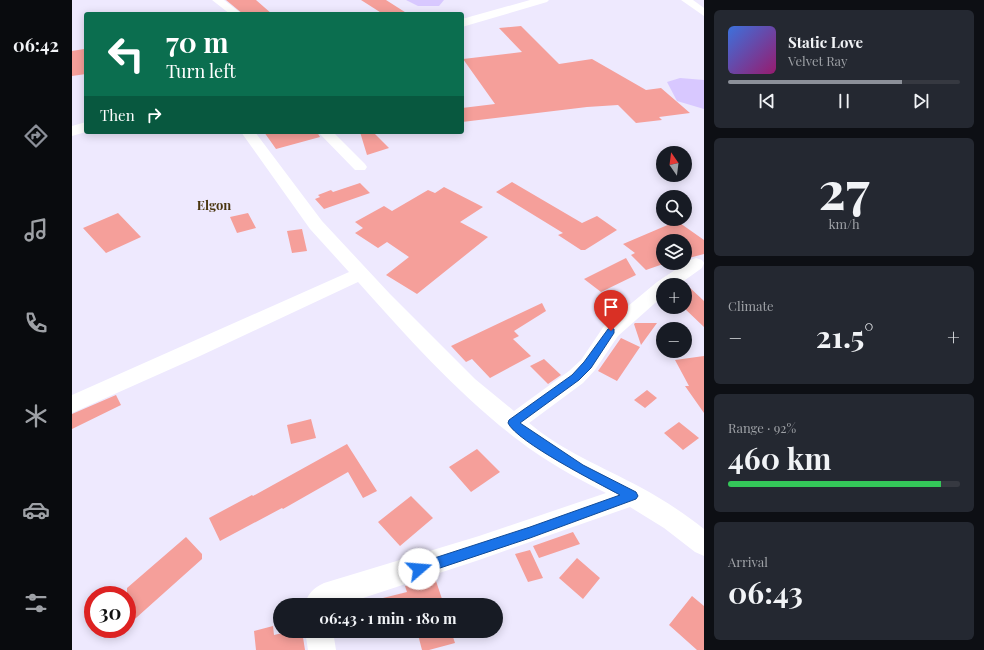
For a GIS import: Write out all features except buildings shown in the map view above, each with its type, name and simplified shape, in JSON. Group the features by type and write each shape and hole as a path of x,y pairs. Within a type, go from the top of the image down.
{"main road":[{"path":"464,21 543,0"},
{"path":"72,131 84,128"}],"street":[{"path":"217,0 234,12"},
{"path":"686,0 704,13"},
{"path":"249,134 316,225 468,385 526,434 579,468 673,520 704,544"},
{"path":"327,134 360,167"},
{"path":"676,278 696,264"},
{"path":"72,404 193,351 361,274"},
{"path":"513,423 576,377 588,365 611,331 656,293"},
{"path":"322,598 324,596 419,569 632,496"},
{"path":"320,638 322,650"}],"shaded area":[{"path":"406,0 444,0 439,6 418,6"},
{"path":"680,78 704,80 704,109 677,101 667,82"}],"district":[{"name":"Elgon","path":"214,205"}],"route":[{"path":"419,569 632,496 579,468 526,434 513,423 576,377 588,365 611,331"}]}
